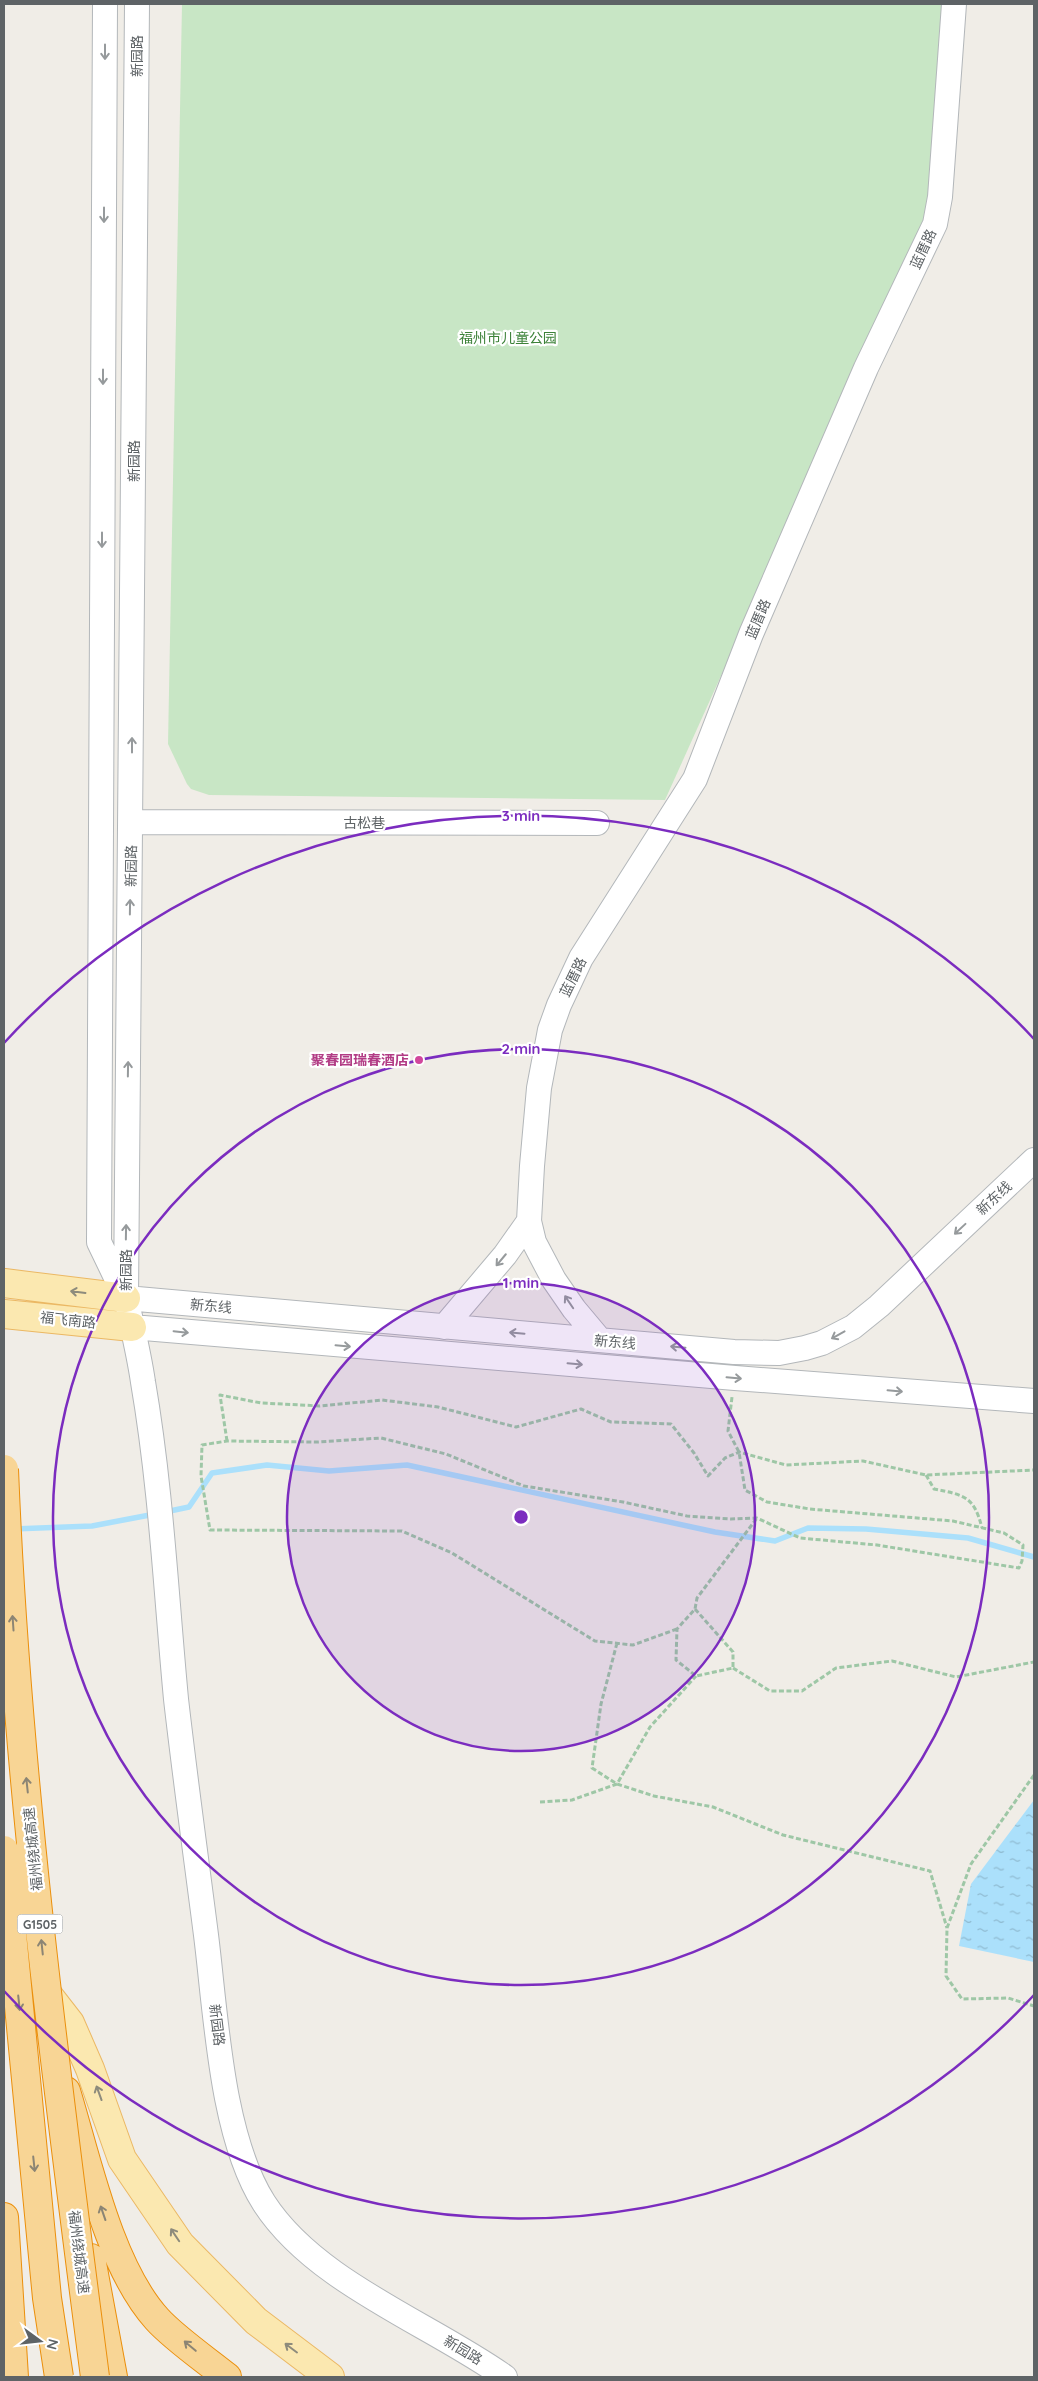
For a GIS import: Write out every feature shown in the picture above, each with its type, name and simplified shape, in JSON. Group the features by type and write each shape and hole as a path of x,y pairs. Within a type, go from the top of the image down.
{"highway":[{"name":"福州绕城高速","path":"4,1469 18,1697 52,2042 95,2377"},
{"name":"G1505","path":"4,1850 47,2298 59,2377"},
{"path":"52,2042 114,2377"},
{"path":"52,2042 101,2208 124,2271 157,2319 227,2377"},
{"path":"4,2217 14,2377"}],"main road":[{"name":"新园路","path":"105,4 99,1242 126,1298"},
{"name":"新园路","path":"137,4 126,1298 143,1381 156,1477 177,1700 220,2049 236,2137 247,2170 264,2203 296,2241 337,2274 505,2377"},
{"name":"蓝厝路","path":"529,1220 539,1088 550,1030 559,1005 596,933 695,780 751,634 866,368 935,224 940,197 954,4"},
{"name":"古松巷","path":"131,822 597,823"},
{"name":"新东线","path":"126,1298 600,1340 764,1353 793,1351 822,1343 853,1327 879,1306 1034,1160"},
{"path":"444,1327 505,1255 529,1220"},
{"path":"529,1220 534,1242 554,1280 574,1309 600,1340"},
{"name":"福飞南路","path":"4,1283 126,1298"},
{"name":"福飞南路","path":"4,1314 132,1327"},
{"name":"新东线","path":"132,1327 735,1378 1034,1401"},
{"path":"4,1949 28,1970 70,2023 90,2069 122,2159 180,2244 256,2321 330,2377"}],"path":[{"path":"735,1378 728,1431 739,1452 745,1490 767,1502 810,1509 953,1521 1004,1532 1023,1545 1022,1561 1019,1568 877,1545 800,1538 757,1518 731,1519 687,1516 623,1502 524,1486 446,1454 381,1438 317,1442 226,1441 202,1445 204,1498 210,1530 402,1531 452,1554 595,1641 633,1645 677,1629 695,1609 697,1598 757,1518"},
{"path":"226,1441 220,1395 261,1403 320,1406 382,1400 438,1407 516,1427 580,1409 611,1422 671,1424 694,1453 708,1476 725,1458 739,1452 786,1465 863,1460 926,1475 1034,1470"},
{"path":"926,1475 934,1489 964,1495 978,1510 982,1528"},
{"path":"695,1609 733,1652 733,1668"},
{"path":"677,1629 676,1660 696,1676"},
{"path":"617,1643 601,1704 592,1768 617,1784 654,1796 713,1807 784,1835 930,1871 947,1928 946,1976 962,1999 1008,1998 1034,2006"},
{"path":"540,1802 572,1800 617,1784 650,1727 696,1676 733,1668 770,1691 802,1691 836,1668 892,1661 956,1677 1034,1662"},
{"path":"947,1928 971,1864 1034,1775"}],"green space":[{"name":"福州市儿童公园","path":"182,4 945,4 932,191 926,221 665,800 209,795 191,789 187,784 168,744"}],"water":[{"path":"1034,1800 1034,1962 959,1946 971,1884"}],"waterway":[{"path":"165,1512 189,1507 212,1473 267,1465 329,1471 407,1465 715,1532 775,1541 808,1528 866,1529 968,1538 1034,1557"},
{"path":"13,1529 92,1526 155,1514"}],"place":[{"name":"聚春园瑞春酒店","path":"419,1060"}]}
